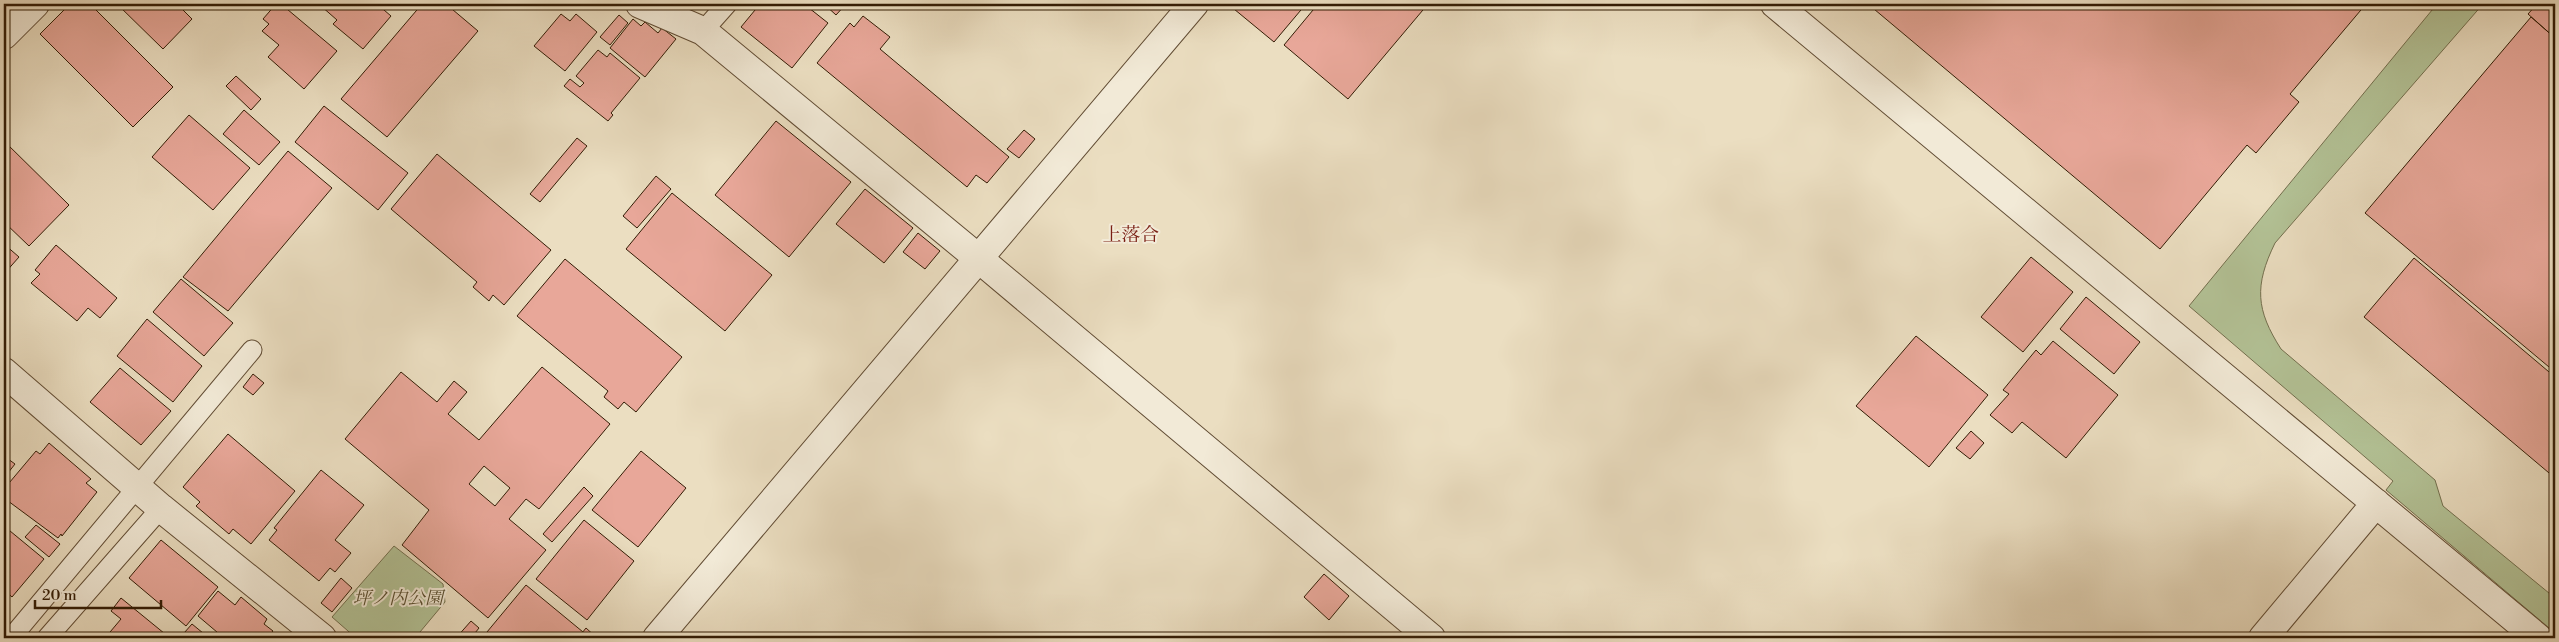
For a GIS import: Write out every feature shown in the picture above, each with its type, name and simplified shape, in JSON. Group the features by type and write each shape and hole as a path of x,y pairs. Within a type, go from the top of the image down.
{"street":[{"path":"4,35 35,4"},
{"path":"640,4 702,31 978,258 1431,638"},
{"path":"657,638 1194,4"},
{"path":"1775,4 2538,638"},
{"path":"4,372 161,508 315,636"},
{"path":"2263,638 2376,503"}],"lane":[{"path":"702,31 727,4"},
{"path":"11,638 252,350"},
{"path":"47,638 161,508"}],"green space":[{"path":"2437,4 2483,4 2275,243 2268,258 2261,285 2263,310 2281,349 2435,480 2443,506 2555,598 2555,633 2386,490 2393,481 2189,306"},
{"name":"坪ノ内公園","path":"394,546 443,584 445,602 415,638 356,638 332,617"}],"building":[{"path":"70,4 90,4 173,87 133,127 40,34"},
{"path":"117,4 177,4 192,19 163,49"},
{"path":"276,4 281,4 337,51 304,89 268,57 279,45 262,31 269,24 263,19"},
{"path":"323,4 377,4 391,16 363,49 333,24 337,20 321,6"},
{"path":"422,4 446,4 478,31 387,137 341,99"},
{"path":"760,4 804,4 828,23 792,68 741,27"},
{"path":"824,4 846,4 836,15"},
{"path":"1239,4 1306,4 1274,42 1234,9"},
{"path":"1318,4 1428,4 1348,99 1284,45"},
{"path":"1868,4 2366,4 2290,94 2299,102 2256,153 2247,145 2160,249"},
{"path":"2537,4 2555,4 2555,38 2528,14"},
{"path":"561,14 570,21 576,14 597,32 565,71 534,46"},
{"path":"619,15 628,23 610,45 600,37"},
{"path":"863,16 890,37 880,49 1009,157 987,183 976,175 967,187 817,63 850,23 854,27"},
{"path":"2531,17 2555,38 2555,372 2365,213"},
{"path":"633,19 641,26 645,22 658,33 662,28 676,39 645,77 610,48"},
{"path":"598,50 607,57 610,53 640,78 611,113 613,115 608,121 564,86 570,79 580,87 584,83 576,76"},
{"path":"236,76 261,99 251,110 226,86"},
{"path":"324,106 408,173 378,210 295,142"},
{"path":"244,110 280,142 259,165 223,134"},
{"path":"189,115 250,168 213,210 152,157"},
{"path":"776,121 851,182 789,257 715,195"},
{"path":"1024,130 1035,139 1019,158 1007,149"},
{"path":"577,138 587,146 540,202 530,194"},
{"path":"4,141 69,205 29,246 4,222"},
{"path":"288,151 332,188 228,311 183,277"},
{"path":"437,154 551,250 504,305 493,295 489,301 473,287 477,282 391,209"},
{"path":"656,176 671,189 637,228 623,216"},
{"path":"865,189 913,228 884,263 836,224"},
{"path":"672,193 772,275 725,331 626,249"},
{"path":"918,233 940,251 925,269 903,252"},
{"path":"4,244 19,257 4,274"},
{"path":"56,245 117,298 100,318 88,308 77,321 31,283 40,274 35,270"},
{"path":"2031,257 2073,292 2023,352 1981,317"},
{"path":"2414,258 2555,377 2555,478 2364,317"},
{"path":"565,259 682,357 636,412 624,402 618,409 604,397 608,391 517,316"},
{"path":"181,279 233,323 204,356 153,312"},
{"path":"2086,297 2140,342 2114,374 2060,329"},
{"path":"147,319 202,366 173,402 117,356"},
{"path":"1916,336 1988,395 1929,467 1856,406"},
{"path":"2053,341 2118,395 2066,458 2022,422 2012,433 1990,415 2009,394 2003,390 2036,350 2041,355"},
{"path":"542,367 610,424 539,509 526,499 509,519 546,550 488,618 402,545 429,510 345,439 401,372 437,402 454,381 467,392 448,414 479,440","holes":["484,466 510,488 495,506 469,484"]},
{"path":"120,368 171,411 141,445 90,402"},
{"path":"253,374 264,383 253,395 243,387"},
{"path":"1971,431 1984,443 1970,459 1956,448"},
{"path":"228,434 295,491 251,544 233,529 229,534 196,506 200,502 183,487"},
{"path":"49,443 91,479 86,483 97,492 62,536 61,534 58,538 4,498 4,489 36,451 40,454"},
{"path":"641,451 686,488 638,547 592,510"},
{"path":"4,456 15,464 4,478"},
{"path":"321,470 364,505 335,540 351,553 335,572 330,568 319,581 269,540 277,530 274,528"},
{"path":"584,487 593,496 552,542 543,534"},
{"path":"584,520 634,561 587,620 536,579"},
{"path":"36,525 60,544 49,557 25,537"},
{"path":"4,526 44,559 12,597 4,590"},
{"path":"161,540 218,587 186,626 129,578"},
{"path":"1324,574 1349,596 1329,620 1304,597"},
{"path":"341,578 352,588 332,612 321,603"},
{"path":"526,585 583,632 577,638 482,638"},
{"path":"218,591 235,605 241,597 267,619 264,624 273,631 267,638 224,638 198,616"},
{"path":"121,598 170,638 105,638 121,619 111,611"},
{"path":"471,621 479,628 471,638 456,638"},
{"path":"192,624 209,638 190,638 184,633"},
{"path":"586,628 597,638 578,638"}],"district":[{"name":"上落合","path":"1131,234"}]}
